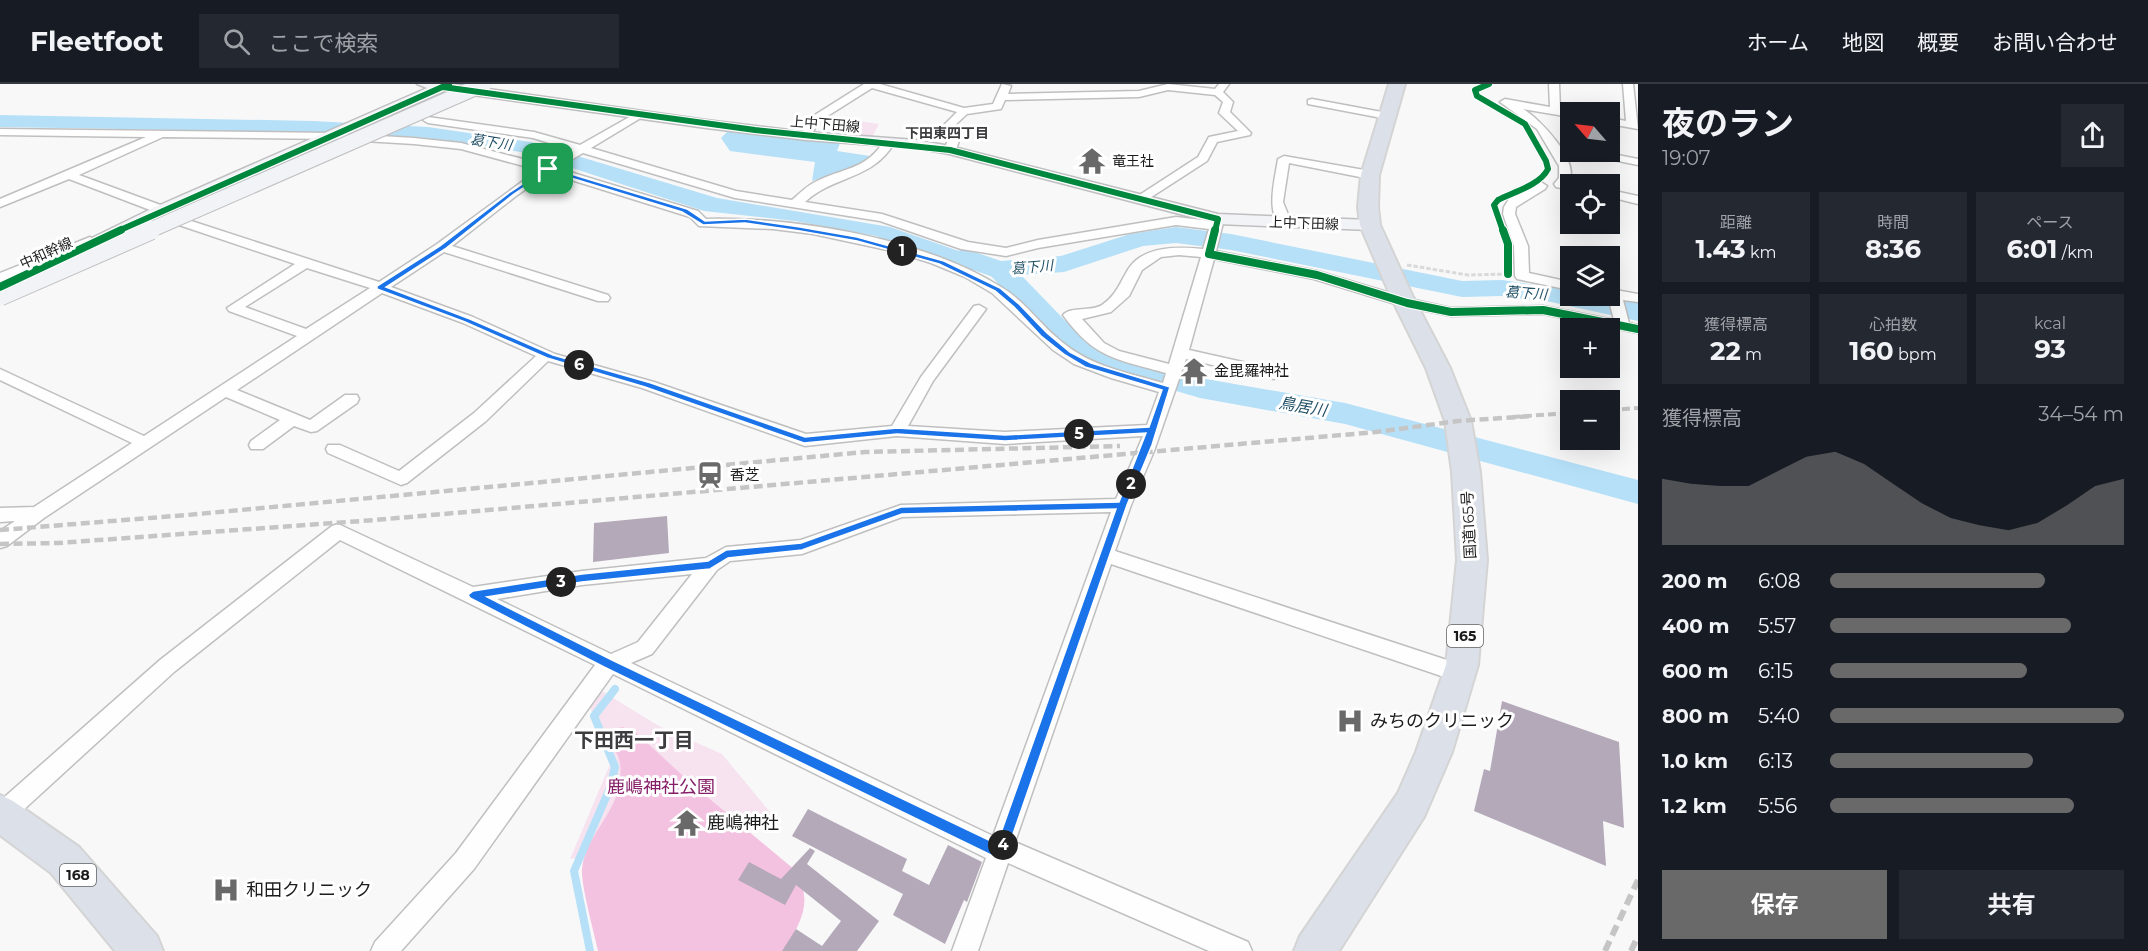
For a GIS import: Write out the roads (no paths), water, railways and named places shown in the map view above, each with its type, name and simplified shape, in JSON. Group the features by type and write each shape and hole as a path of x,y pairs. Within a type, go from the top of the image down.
{"highway":[{"name":"国道165号","path":"1315,951 1411,805 1434,752 1462,665 1472,560 1462,439 1438,368 1387,265 1370,225 1368,193 1370,175 1397,84"},
{"name":"168","path":"1,814 65,860 142,951"}],"main road":[{"name":"上中下田線","path":"424,84 475,86 640,114 806,136 916,144 950,150 1142,199 1218,222 1370,225"},
{"path":"0,287 169,215 421,119 475,86 493,84"},
{"path":"0,295 331,136 446,85"},
{"name":"中和幹線","path":"0,287 475,86"},
{"name":"中和幹線","path":"0,295 475,86"}],"street":[{"path":"806,136 814,120 848,97 872,85 964,111 997,107 1006,84"},
{"path":"1554,84 1555,111"},
{"path":"1620,123 1635,126 1628,84"},
{"path":"1002,97 1058,98 1139,94 1168,87 1221,88 1228,102 1224,113 1246,133 1213,139 1203,159 1142,199"},
{"path":"1312,102 1387,116"},
{"path":"1560,112 1505,102 1535,121 1551,144 1565,174"},
{"path":"950,150 956,134 948,126 964,111"},
{"path":"0,541 38,513 442,247 512,193 581,148 640,114"},
{"path":"421,119 534,135 735,194 882,218 966,246 1006,252 1038,244 1176,221 1218,222 1181,353 1146,451 1122,505 965,951"},
{"path":"0,132 370,137 461,146 501,155 685,211 694,214 703,223 745,221 800,229 857,239 941,263 997,290 1067,354 1088,365 1167,389"},
{"path":"0,203 164,134"},
{"path":"796,203 820,184 860,172 874,162 888,143"},
{"path":"1551,144 1560,146"},
{"path":"1620,158 1638,162"},
{"path":"1285,222 1277,202 1284,159 1370,175"},
{"path":"69,175 169,215 304,264 380,287 468,320 546,355 648,385 804,440 897,431 1005,438 1152,430"},
{"path":"1541,186 1513,202 1509,207 1521,246 1513,271 1560,283"},
{"path":"1620,196 1638,200"},
{"path":"0,278 169,215"},
{"path":"0,302 169,215"},
{"path":"442,247 603,298"},
{"path":"1174,370 1114,354 1099,346 1070,315 1085,315 1106,309 1124,293 1136,268 1157,254 1179,251 1209,254 1317,275 1404,300 1467,313 1520,309 1543,310 1638,329"},
{"path":"304,264 234,308 308,335"},
{"path":"1620,295 1638,298"},
{"path":"1616,306 1623,326"},
{"path":"897,431 926,380 979,309"},
{"path":"1181,353 1274,374"},
{"path":"334,449 401,479 480,417 546,355"},
{"path":"0,374 145,442"},
{"path":"224,390 311,427 351,399"},
{"path":"257,445 293,419"},
{"path":"384,951 465,861 608,664 645,648 710,565 726,554 802,547 901,511 1122,505"},
{"path":"0,515 38,513"},
{"path":"1,814 167,666 338,531 473,595 608,664 1001,850 1239,951"},
{"path":"1105,555 1459,673"},
{"path":"473,595 582,578 710,565"}],"water":[{"path":"0,115 313,121 428,127 531,142 717,198 890,227 993,263 1011,265 1014,276 996,278 876,236 795,221 704,211 526,153 477,145 418,137 294,132 0,127"},
{"path":"728,131 840,143 837,151 870,156 854,168 812,181 815,162 730,151 721,138"}],"waterway":[{"name":"葛下川","path":"999,269 1064,264 1139,239 1176,235 1231,242 1462,289 1502,288 1551,294 1638,312"},
{"name":"葛下川","path":"966,257 999,269"},
{"name":"鳥居川","path":"999,269 1069,341 1088,356 1200,388 1345,414 1638,492"},
{"path":"590,951 574,871 610,788 615,767 594,716 615,689"}],"railway":[{"path":"1620,409 1638,408"},
{"path":"1512,417 1560,414"},
{"path":"0,544 58,543 375,520 1376,432 1458,421 1533,416"},
{"path":"0,530 187,515 865,452 1120,446"},
{"path":"1605,951 1638,880"},
{"path":"1631,951 1638,936"}],"place":[{"name":"竜王社","path":"1092,161"},
{"name":"金毘羅神社","path":"1194,371"},
{"name":"香芝","path":"710,475"},
{"name":"みちのクリニック","path":"1350,721"},
{"name":"鹿嶋神社","path":"687,823"},
{"name":"和田クリニック","path":"226,890"}],"district":[{"name":"下田東四丁目","path":"947,133"},
{"name":"下田西一丁目","path":"634,740"}],"park label":[{"name":"鹿嶋神社公園","path":"661,787"}]}
